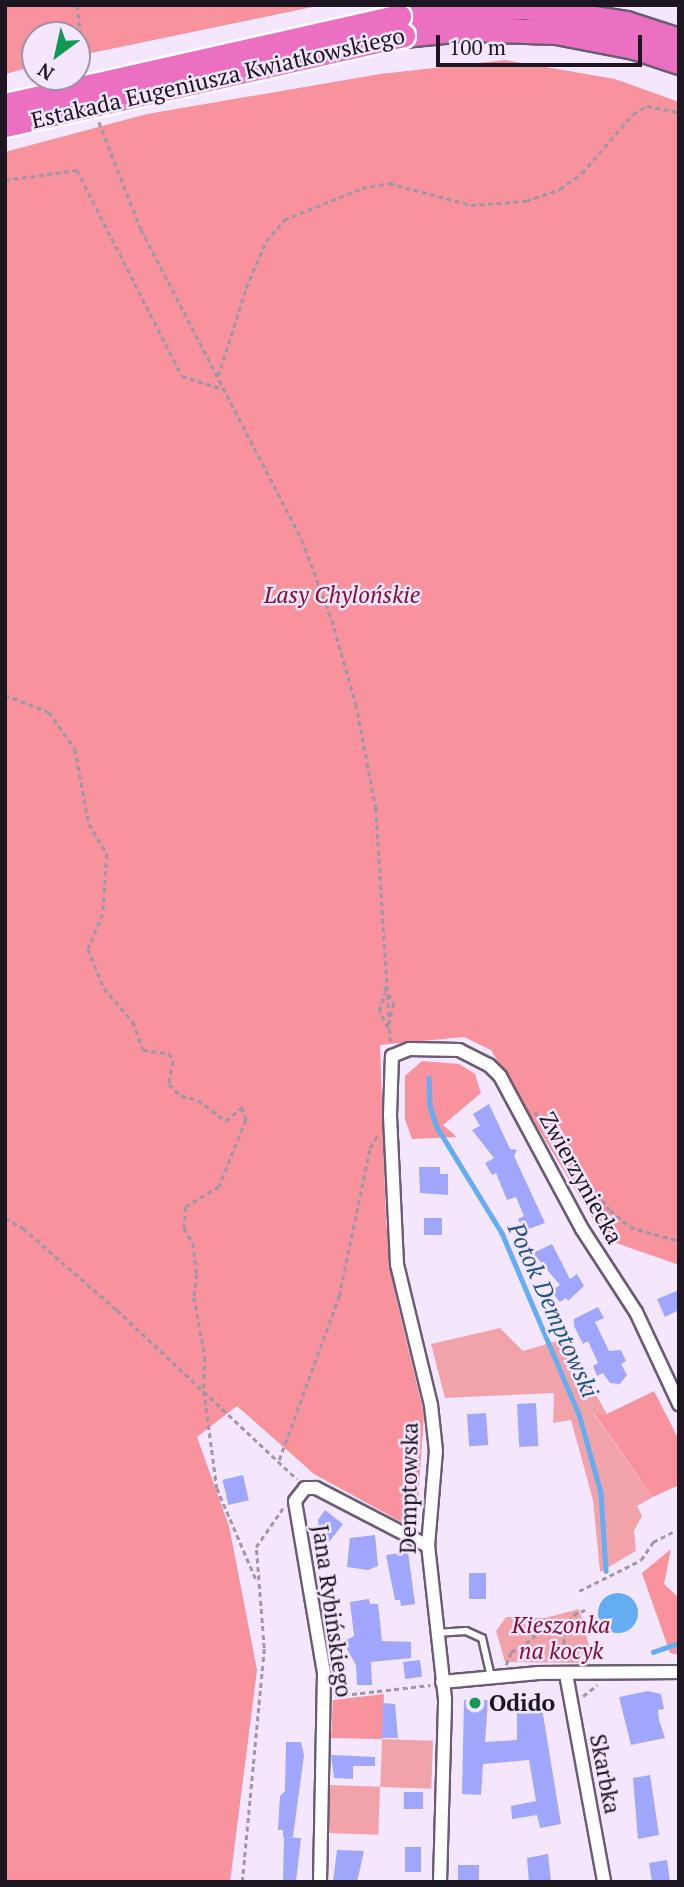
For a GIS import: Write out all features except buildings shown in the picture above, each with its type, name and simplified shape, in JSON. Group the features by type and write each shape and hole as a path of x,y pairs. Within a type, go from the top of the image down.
{"highway":[{"name":"Estakada Eugeniusza Kwiatkowskiego","path":"5,105 401,25 524,7 626,23 679,40"},
{"name":"Estakada Eugeniusza Kwiatkowskiego","path":"5,125 401,25 556,32 607,41 679,62"}],"street":[{"name":"Zwierzyniecka","path":"393,1056 409,1049 459,1050 489,1065 511,1092 582,1229 636,1312 679,1405"},
{"name":"Demptowska","path":"393,1056 390,1115 397,1265 431,1405 436,1451 428,1546 439,1683 440,1882"},
{"name":"Jana Rybińskiego","path":"320,1882 324,1673 295,1501 305,1488 316,1488 428,1546"},
{"path":"439,1683 569,1670 679,1672"},
{"name":"Skarbka","path":"569,1670 604,1882"}],"lane":[{"path":"436,1633 466,1632 482,1638 491,1677"}],"path":[{"path":"218,378 246,288 266,241 284,220 362,188 389,183 471,205 526,201 560,189 582,173 633,114 647,106 679,112"},
{"path":"98,117 141,229 302,540 332,620 356,704 376,808 384,987 390,1035"},
{"path":"5,180 77,170 182,376 224,390"},
{"path":"5,695 49,712 75,749 89,824 107,853 103,914 88,949 104,988 133,1022 143,1049 169,1053 173,1061 169,1084 181,1096 198,1100 226,1121 242,1107 246,1120 219,1187 186,1207 184,1228 193,1243 197,1274 194,1297 205,1357 204,1391 217,1488 257,1582"},
{"path":"384,987 394,1003 388,1028"},
{"path":"385,992 379,1011 388,1028"},
{"path":"511,1092 556,1133 610,1210 630,1227 679,1241"},
{"path":"279,1460 339,1296 370,1148 390,1115"},
{"path":"5,1219 23,1228 279,1460 305,1488"},
{"path":"242,1882 264,1648 256,1547 281,1509 295,1501"},
{"path":"579,1591 641,1560 653,1542 673,1532"},
{"path":"569,1670 563,1628 573,1615 585,1610"},
{"path":"506,1665 512,1652 533,1638 540,1623 550,1620 563,1628"},
{"path":"330,1687 332,1696 439,1683"}],"green space":[{"path":"5,5 322,5 91,53 91,21 21,21 21,70 5,74"},
{"name":"Lasy Chylońskie","path":"505,60 615,79 679,102 679,1265 605,1239 491,1050 464,1037 380,1045 386,1220 397,1302 424,1414 416,1530 314,1474 237,1406 197,1437 229,1526 257,1670 230,1882 5,1882 5,152 147,114 380,74"},
{"path":"422,1061 459,1064 475,1074 481,1093 443,1125 457,1137 412,1139 405,1119 405,1076"},
{"path":"500,1328 523,1351 564,1339 607,1414 593,1413 653,1497 637,1506 642,1516 634,1531 636,1551 600,1572 593,1500 571,1420 553,1423 554,1393 445,1398 431,1344"},
{"path":"654,1391 679,1440 679,1485 653,1497 593,1412 607,1414"},
{"path":"671,1549 664,1584 679,1598 679,1655 670,1653 642,1573"},
{"name":"Kieszonka na kocyk","path":"579,1609 589,1646 580,1663 505,1662 496,1631 506,1617 545,1618"},
{"path":"384,1694 382,1739 331,1738 333,1700"},
{"path":"382,1739 433,1741 431,1789 380,1787"},
{"path":"330,1785 380,1787 378,1835 328,1833"}],"water":[{"path":"618,1593 632,1599 638,1613 632,1627 618,1633 604,1627 598,1613 604,1599"}],"waterway":[{"name":"Potok Demptowski","path":"429,1078 430,1106 437,1127 502,1233 579,1414 601,1493 606,1571"},
{"path":"653,1652 679,1643"}],"place":[{"name":"Odido","path":"475,1703"}]}
